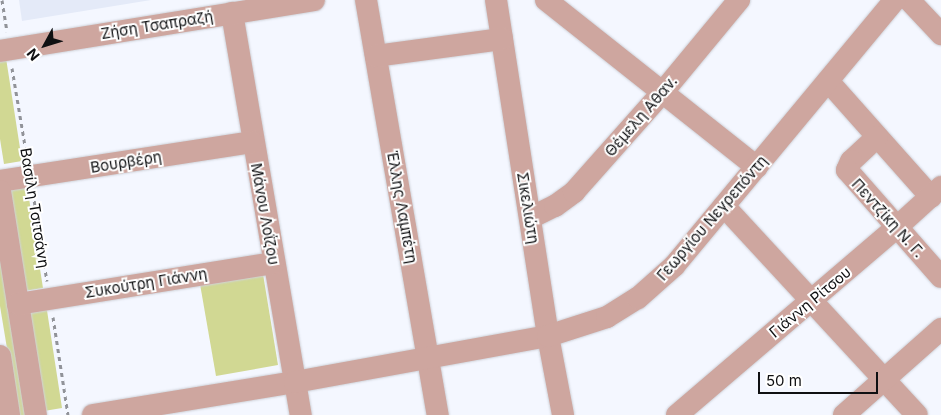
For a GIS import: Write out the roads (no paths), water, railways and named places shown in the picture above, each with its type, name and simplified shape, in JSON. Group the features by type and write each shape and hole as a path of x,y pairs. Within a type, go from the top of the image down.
{"street":[{"name":"Ζήση Τσαπραζή","path":"5,50 234,8 314,0"},
{"name":"Έλλης Λαμπέτη","path":"366,0 438,415"},
{"name":"Σικελιώτη","path":"496,0 548,336 563,415"},
{"path":"546,0 757,167"},
{"name":"Γεωργίου Νεγρεπόντη","path":"93,415 295,382 548,336 597,321 638,298 674,266 895,0"},
{"path":"909,0 941,34"},
{"name":"Θέμελη Αθαν.","path":"530,218 555,206 574,192 662,93 734,2"},
{"name":"Μάνου Λοΐζου","path":"234,8 252,142 301,415"},
{"path":"376,56 502,39"},
{"path":"828,81 877,137 936,192"},
{"name":"Πεντζίκη Ν. Γ.","path":"877,137 851,161 847,170 941,277"},
{"name":"Βουρβέρη","path":"0,181 252,142"},
{"path":"0,191 36,415"},
{"name":"Γιάννη Ρίτσου","path":"677,415 936,192"},
{"path":"724,206 917,415"},
{"name":"Συκούτρη Γιάννη","path":"18,304 273,263"},
{"path":"868,415 889,385 941,329"},
{"path":"844,415 941,349"},
{"path":"0,356 9,415"}]}
